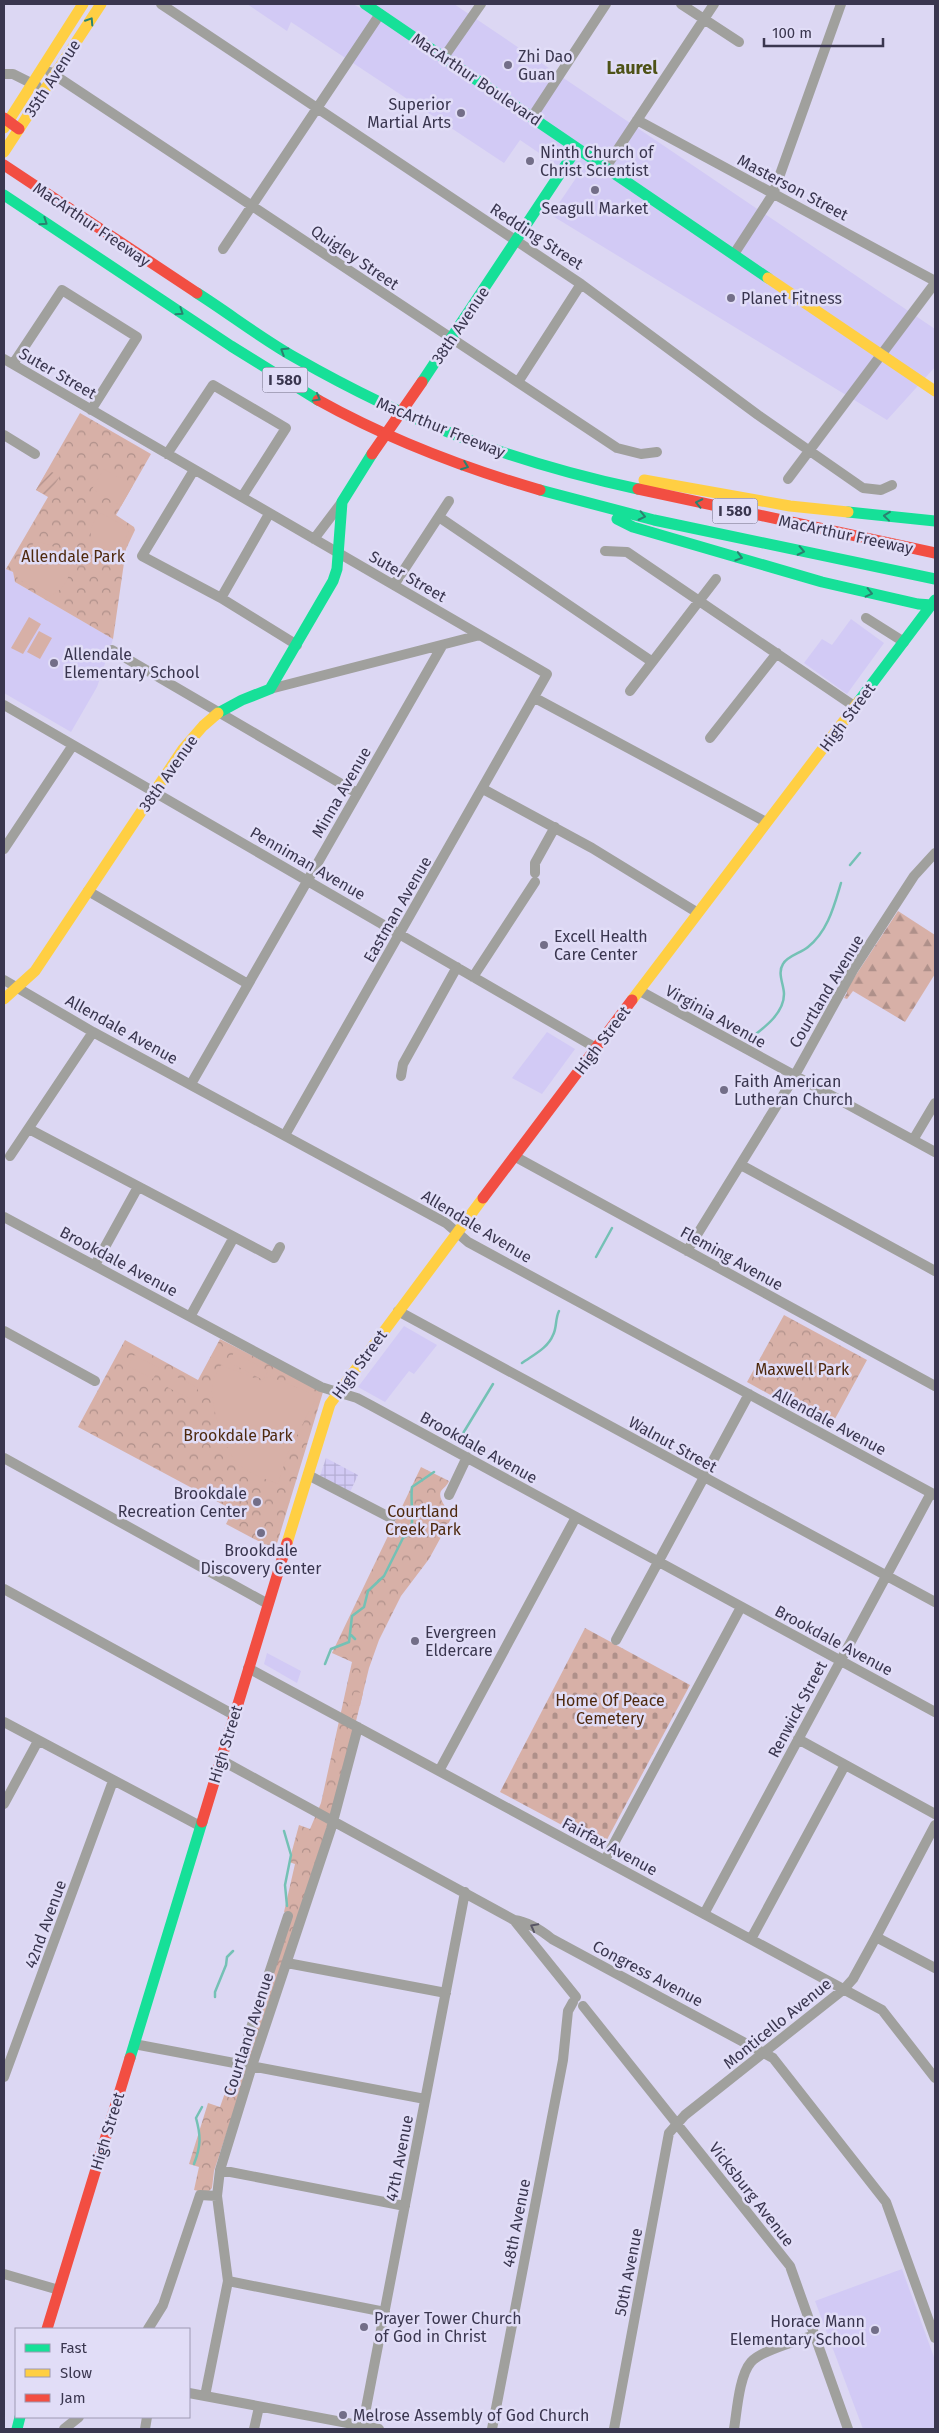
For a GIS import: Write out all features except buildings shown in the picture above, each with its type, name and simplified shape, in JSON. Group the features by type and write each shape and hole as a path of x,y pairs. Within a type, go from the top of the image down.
{"main road":[{"name":"35th Avenue","path":"5,122 83,4"},
{"name":"35th Avenue","path":"4,152 101,4"},
{"name":"MacArthur Boulevard","path":"365,4 935,391"},
{"path":"5,122 17,133"},
{"name":"38th Avenue","path":"4,999 15,987 35,971 183,749 199,728 218,711 240,700 270,689 333,581 338,554 342,502 372,454 577,148"},
{"name":"MacArthur Freeway","path":"4,165 247,327 344,385 439,430 536,464 635,489 935,553"},
{"name":"MacArthur Freeway","path":"4,195 232,347 332,406 431,453 478,471 595,507 933,579"},
{"path":"536,464 690,487 790,506 935,521"},
{"path":"595,507 633,527 822,582 918,604 934,604"},
{"name":"High Street","path":"47,2328 330,1404 766,822 934,604"}],"street":[{"name":"Redding Street","path":"161,4 582,284 863,488 880,490 892,486"},
{"path":"444,57 481,4"},
{"path":"532,117 606,4"},
{"path":"681,4 739,42"},
{"path":"606,167 714,4"},
{"path":"734,254 773,194 841,4"},
{"path":"223,249 380,14"},
{"name":"Quigley Street","path":"42,67 617,448 641,454 657,452"},
{"path":"4,74 13,74 43,90"},
{"name":"Masterson Street","path":"637,120 935,282"},
{"path":"788,479 935,282"},
{"path":"518,382 582,284"},
{"path":"8,362 62,290 137,337 91,410"},
{"name":"Suter Street","path":"8,362 547,674 535,698"},
{"path":"167,454 213,384 286,428 242,497"},
{"path":"4,435 35,454"},
{"path":"194,470 142,556 221,598 297,645"},
{"path":"394,585 449,501"},
{"name":"38th Avenue","path":"314,540 342,502"},
{"path":"221,598 270,514"},
{"path":"438,517 651,662"},
{"path":"605,550 627,552 854,706"},
{"path":"630,691 716,579"},
{"path":"866,618 904,642"},
{"path":"270,689 480,636"},
{"name":"Minna Avenue","path":"191,1084 442,646"},
{"path":"112,650 357,793"},
{"path":"710,738 777,653"},
{"path":"535,698 766,822"},
{"name":"Eastman Avenue","path":"285,1135 535,698"},
{"name":"Penniman Avenue","path":"4,705 596,1048"},
{"path":"4,849 73,745"},
{"path":"483,789 555,827 698,913"},
{"path":"473,977 535,877 535,863 555,827"},
{"name":"Courtland Avenue","path":"686,1251 741,1166 853,970 914,876 932,864 935,853"},
{"path":"88,891 248,984"},
{"path":"401,1076 403,1064 457,967"},
{"name":"Allendale Avenue","path":"4,980 93,1032 446,1223 468,1242 933,1494"},
{"name":"Virginia Avenue","path":"640,991 935,1152"},
{"path":"10,1156 93,1032"},
{"path":"913,1140 935,1102"},
{"path":"29,1129 274,1258 280,1247"},
{"name":"Fleming Avenue","path":"514,1156 935,1386"},
{"path":"741,1166 935,1271"},
{"path":"95,1265 138,1187"},
{"name":"Brookdale Avenue","path":"4,1217 191,1315 321,1387 358,1398 935,1712"},
{"path":"191,1315 234,1237"},
{"name":"Walnut Street","path":"398,1311 935,1602"},
{"path":"4,1331 95,1381"},
{"path":"616,1640 749,1394"},
{"path":"449,1495 467,1457"},
{"path":"4,1458 268,1604"},
{"path":"308,1475 390,1518"},
{"name":"Renwick Street","path":"704,1914 840,1660 933,1494"},
{"path":"439,1771 576,1517"},
{"path":"4,1590 234,1715"},
{"path":"605,1860 741,1607"},
{"name":"Fairfax Avenue","path":"248,1668 882,2010 935,2078"},
{"path":"4,1722 200,1826"},
{"name":"Courtland Avenue","path":"205,2396 228,2281 217,2196 220,2170 252,2066 334,1821 358,1727"},
{"path":"798,1739 935,1814"},
{"path":"4,1804 38,1741"},
{"name":"Congress Avenue","path":"221,1760 514,1920 524,1922 773,2058 886,2202 935,2338"},
{"path":"751,1939 845,1765"},
{"name":"42nd Avenue","path":"4,2078 113,1781"},
{"name":"Monticello Avenue","path":"677,2123 844,1989 853,1978 876,1937 935,1825"},
{"name":"47th Avenue","path":"362,2428 464,1892"},
{"name":"Courtland Avenue","path":"239,2064 288,1916"},
{"name":"Vicksburg Avenue","path":"514,1920 534,1946 542,1952 578,2003 677,2123 790,2266 848,2429"},
{"path":"876,1937 935,1968"},
{"path":"542,1952 552,1939"},
{"path":"287,1963 446,1993"},
{"name":"48th Avenue","path":"492,2429 568,2021 569,2006 578,2003"},
{"path":"134,2044 425,2099"},
{"name":"50th Avenue","path":"614,2429 669,2133 677,2123"},
{"path":"220,2170 405,2206"},
{"path":"149,2328 163,2305 200,2195 217,2196"},
{"path":"4,2274 59,2290"},
{"path":"228,2281 384,2312"},
{"path":"734,2429 744,2374 752,2361 763,2354 815,2335"},
{"path":"190,2393 362,2428 380,2429"},
{"path":"254,2429 259,2407"},
{"path":"64,2429 78,2418"}],"shaded area":[{"path":"247,4 353,4 360,8 363,4 454,4 935,329 935,367 887,420 551,215 576,178 520,140 504,163 291,22 287,31"},
{"name":"Allendale Elementary School","path":"6,569 13,572 15,582 113,639 97,687 71,732 4,693 4,572"},
{"path":"851,619 884,643 847,694 804,663 822,639 832,645"},
{"path":"547,1032 575,1049 542,1094 512,1078"},
{"path":"404,1326 437,1345 414,1374 409,1371 385,1402 358,1387"},
{"path":"326,1458 358,1475 350,1492 320,1476"},
{"path":"267,1653 301,1671 297,1683 264,1664"},
{"name":"Horace Mann Elementary School","path":"902,2269 935,2360 935,2428 863,2429 815,2301"}],"green space":[{"name":"Allendale Park","path":"80,413 151,454 116,515 134,527 135,530 126,549 113,639 15,582 13,572 6,569 48,497 36,490"},
{"path":"104,469 133,485 121,506 92,489"},
{"path":"48,470 60,476 48,496 36,490"},
{"path":"101,513 128,528 129,532 116,556 107,555 100,551 92,540 92,527"},
{"path":"34,542 56,548 64,555 68,564 69,573 66,582 59,590 48,597 18,579 16,574"},
{"path":"29,617 41,624 23,654 11,648"},
{"path":"39,631 52,638 40,659 27,652"},
{"path":"898,911 935,935 935,974 905,1022 853,991 847,999 844,998 847,993 846,990"},
{"name":"Maxwell Park","path":"784,1315 867,1360 830,1428 747,1382"},
{"name":"Brookdale Park","path":"220,1339 323,1392 275,1550 226,1524 233,1510 78,1427 125,1340 198,1380"},
{"path":"234,1352 268,1371 263,1380 229,1362"},
{"path":"134,1355 159,1368 153,1379 128,1366"},
{"path":"221,1365 264,1382 268,1376 311,1393 315,1400 287,1455 278,1484 258,1476 239,1465 224,1441 212,1398 212,1386"},
{"path":"173,1375 198,1388 192,1400 167,1387"},
{"name":"Courtland Creek Park","path":"421,1467 449,1481 441,1491 440,1497 453,1515 429,1559 401,1596 379,1640 369,1668 336,1803 214,2171 212,2188 207,2193 194,2190 199,2167 189,2164 208,2103 220,2107 232,2073 245,2055 290,1914 284,1912 295,1864 289,1862 299,1825 310,1829 321,1803 352,1662 332,1653"},
{"name":"Home Of Peace Cemetery","path":"585,1628 690,1685 603,1847 500,1792"},
{"path":"354,1692 363,1693 360,1706 351,1705"}],"waterway":[{"path":"850,865 860,853"},
{"path":"752,1037 773,1019 781,1007 784,994 781,968 785,961 808,947 821,933 829,918 841,883"},
{"path":"596,1257 612,1228"},
{"path":"522,1363 540,1351 551,1340 559,1311"},
{"path":"462,1435 493,1384"},
{"path":"325,1664 331,1649 349,1642 352,1616 364,1607 368,1591 384,1576 403,1538 410,1534 412,1487 434,1472"},
{"path":"351,1635 355,1639"},
{"path":"284,1831 291,1855 285,1885 287,1906"},
{"path":"215,1997 227,1957 233,1951"},
{"path":"194,2164 200,2141 196,2118 202,2107"}],"traffic: fast":[{"path":"365,4 768,278"},
{"path":"422,382 577,148"},
{"path":"4,195 231,346 318,400"},
{"path":"197,293 296,358 379,402 504,453 591,478 638,489"},
{"path":"218,713 242,700 270,689 333,581 337,569 342,502 372,454"},
{"path":"540,490 654,520 935,579"},
{"path":"848,512 935,521"},
{"path":"617,519 633,527 822,582 918,604 932,605"},
{"path":"859,701 935,600"},
{"path":"130,2058 202,1822"},
{"path":"17,2429 20,2418"}],"traffic: slow":[{"path":"4,128 83,4"},
{"path":"4,152 101,4"},
{"path":"768,278 935,391"},
{"path":"644,480 790,506 848,512"},
{"path":"632,1000 859,701"},
{"path":"4,999 35,971 183,749 203,726 218,713"},
{"path":"287,1543 330,1404 483,1198"}],"traffic: jam":[{"path":"4,118 19,129"},
{"path":"4,165 197,293"},
{"path":"372,454 422,382"},
{"path":"318,400 399,440 483,472 540,490"},
{"path":"638,489 935,553"},
{"path":"483,1198 632,1000"},
{"path":"202,1822 287,1543"},
{"path":"47,2328 130,2058"}],"place":[{"name":"Zhi Dao Guan","path":"508,65"},
{"name":"Superior Martial Arts","path":"461,113"},
{"name":"Ninth Church of Christ Scientist","path":"530,161"},
{"name":"Seagull Market","path":"595,190"},
{"name":"Planet Fitness","path":"731,298"},
{"name":"Allendale Elementary School","path":"54,663"},
{"name":"Excell Health Care Center","path":"544,945"},
{"name":"Faith American Lutheran Church","path":"724,1090"},
{"name":"Brookdale Recreation Center","path":"257,1502"},
{"name":"Brookdale Discovery Center","path":"261,1533"},
{"name":"Evergreen Eldercare","path":"415,1641"},
{"name":"Prayer Tower Church of God in Christ","path":"364,2327"},
{"name":"Horace Mann Elementary School","path":"875,2330"},
{"name":"Melrose Assembly of God Church","path":"343,2415"}],"district":[{"name":"Laurel","path":"632,68"}]}
